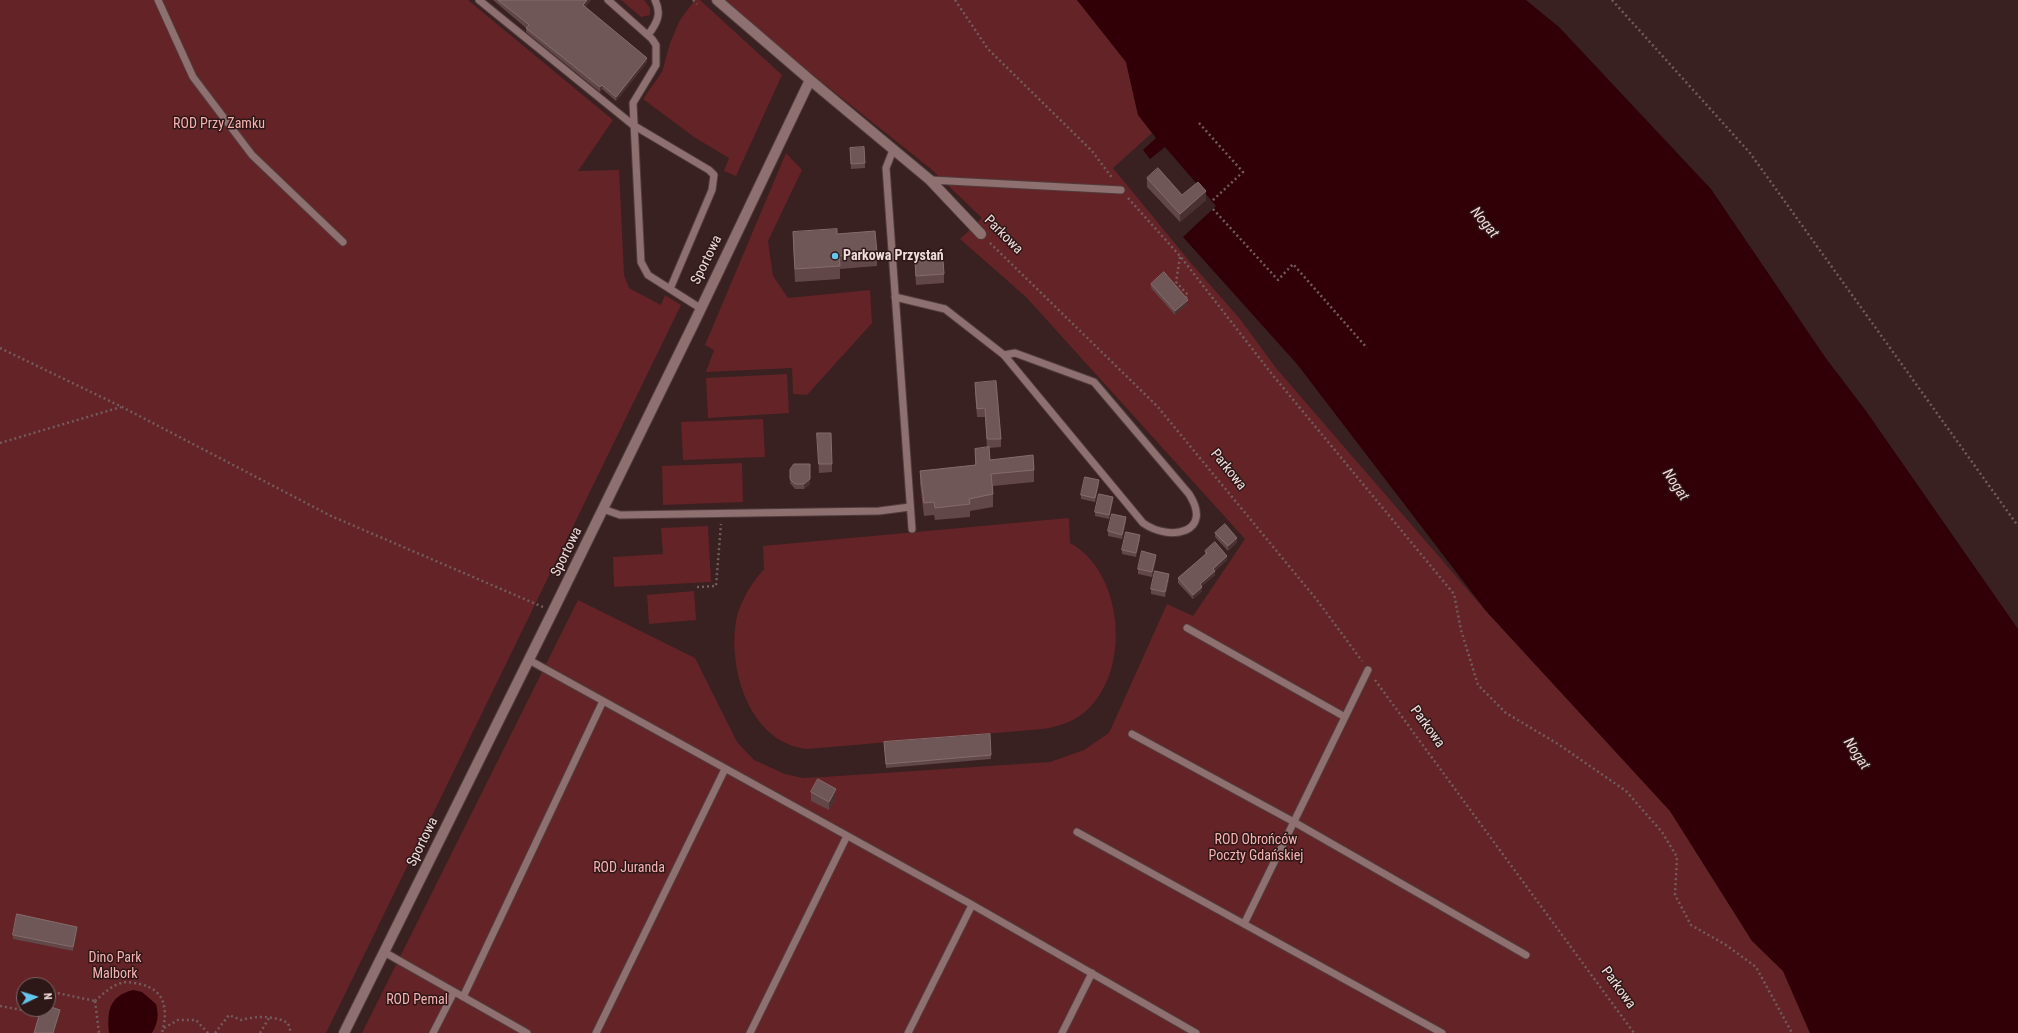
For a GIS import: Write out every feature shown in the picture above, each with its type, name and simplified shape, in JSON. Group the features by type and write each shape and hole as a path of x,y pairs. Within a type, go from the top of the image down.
{"street":[{"name":"Parkowa","path":"717,0 930,180 981,234"},
{"name":"Sportowa","path":"344,1033 603,509 810,80"}],"lane":[{"path":"158,0 193,77 252,156 343,242"},
{"path":"479,0 634,125 709,170 714,175 712,190 670,289"},
{"path":"608,0 648,35 656,45 656,65 633,103 642,262 648,275 700,308"},
{"path":"648,35 658,20 658,7 655,0"},
{"path":"893,150 886,168 912,529"},
{"path":"930,180 1121,190"},
{"path":"895,297 945,309 1004,355 1143,523 1151,529 1167,533 1186,532 1193,526 1196,517 1196,508 1189,494 1094,382 1015,353 1004,355"},
{"path":"603,509 620,515 879,511 910,507"},
{"path":"1187,628 1345,716"},
{"path":"529,660 972,905 1196,1033"},
{"path":"1244,924 1368,670"},
{"path":"463,997 602,701"},
{"path":"1132,734 1294,822 1526,955"},
{"path":"596,1033 725,769"},
{"path":"1077,832 1442,1033"},
{"path":"750,1033 847,836"},
{"path":"908,1033 972,905"},
{"path":"384,952 527,1033"},
{"path":"1062,1033 1092,973"},
{"path":"433,1033 454,992"}],"path":[{"path":"693,0 697,4"},
{"path":"954,0 988,49 1092,151 1121,190 1180,256 1271,373 1454,594 1461,630 1478,685 1506,713 1558,744 1626,791 1662,832 1677,857 1675,895 1691,925 1726,945 1756,967 1792,1033"},
{"path":"1612,0 1750,152 2018,526"},
{"path":"1199,123 1243,172 1212,201"},
{"path":"1213,209 1278,280 1293,264 1367,348"},
{"name":"Parkowa","path":"981,234 1158,406 1317,600 1634,1033"},
{"path":"1180,256 1176,282 1188,295 1185,299"},
{"path":"0,348 122,407 331,516 553,611"},
{"path":"0,443 122,407"},
{"path":"696,587 716,586 722,513"},
{"path":"95,1001 109,989 122,982 150,987 160,994 164,1008 162,1033"},
{"path":"56,993 95,1001"},
{"path":"95,1001 99,1033"},
{"path":"0,1006 16,1009"},
{"path":"215,1033 229,1015 241,1020 256,1016 282,1020 288,1023 291,1033"},
{"path":"260,1033 269,1018"},
{"path":"163,1028 178,1020 196,1020 208,1033"}],"green space":[{"path":"0,0 468,0 613,120 578,171 619,170 624,275 629,288 661,305 665,295 681,305 326,1033 0,1033"},
{"path":"621,0 644,0 650,8 650,15 641,17"},
{"path":"695,0 700,0 782,75 736,176 724,171 729,158 694,137 643,99 662,72 670,43 680,20"},
{"path":"719,0 1077,0 1126,62 1138,114 1152,133 1113,168 1191,263 1240,319 1276,368 1486,611 1670,811 1752,941 1783,971 1810,1033 362,1033 578,600 695,658 737,742 754,760 785,774 803,778 1050,762 1084,750 1109,733 1167,604 1193,616 1245,539 1026,297 960,239 982,218 931,169"},
{"path":"786,153 802,170 768,241 773,276 788,298 870,290 872,323 807,395 793,394 792,368 706,372 714,350 705,345"},
{"path":"787,374 789,413 708,418 706,378"},
{"path":"763,419 765,457 683,460 681,422"},
{"path":"742,463 743,502 663,505 662,466"},
{"path":"1069,518 1070,543 1087,556 1101,574 1110,596 1115,619 1116,643 1112,667 1104,688 1091,706 1075,719 1057,726 1043,729 807,749 788,744 772,734 759,721 748,704 741,686 736,666 734,647 735,628 741,604 753,582 764,569 763,546"},
{"path":"708,526 711,582 614,587 613,557 663,554 661,528"},
{"path":"694,591 696,620 649,624 647,595"}],"water":[{"name":"Nogat","path":"1077,0 1526,0 1559,27 1711,189 1825,357 1866,411 2018,629 2018,1033 1810,1033 1783,971 1752,941 1670,811 1486,611 1297,364 1183,237 1216,206 1165,147 1150,159 1143,150 1156,138 1138,115 1126,62"},
{"path":"133,990 142,992 156,1004 156,1026 152,1033 109,1033 109,1011 114,1000 119,996"}],"building":[{"path":"498,0 587,0 583,5 647,58 616,97 602,85 600,87 526,28 529,25"},
{"path":"864,147 865,163 851,164 850,148"},
{"path":"1158,168 1182,195 1198,182 1206,191 1180,214 1147,178"},
{"path":"837,229 837,234 875,231 877,253 839,256 840,266 795,269 793,232"},
{"path":"943,259 944,274 916,276 915,262"},
{"path":"1164,272 1188,300 1175,311 1151,284"},
{"path":"996,381 1001,439 987,439 985,408 977,409 975,383"},
{"path":"817,433 831,433 832,464 819,464"},
{"path":"989,447 990,460 1033,455 1034,470 991,474 993,494 969,499 970,504 935,508 934,502 924,503 920,471 976,465 975,449"},
{"path":"794,464 810,464 810,479 804,484 795,484 790,479 790,470"},
{"path":"1085,477 1099,480 1095,498 1081,495"},
{"path":"1099,494 1113,497 1109,515 1095,512"},
{"path":"1112,514 1126,517 1122,535 1108,531"},
{"path":"1225,524 1237,538 1228,546 1215,533"},
{"path":"1126,532 1140,535 1136,553 1122,550"},
{"path":"1215,542 1227,556 1213,569 1215,571 1200,584 1202,587 1193,595 1178,578 1207,553 1205,551"},
{"path":"1142,551 1156,555 1152,572 1138,569"},
{"path":"1155,571 1169,574 1165,592 1151,589"},
{"path":"990,734 991,755 886,764 884,742"},
{"path":"818,779 836,789 829,802 811,792"},
{"path":"17,914 77,927 73,947 13,935"},
{"path":"56,1009 60,1010 53,1033 34,1033 39,1017 56,1017"}],"place":[{"name":"Parkowa Przystań","path":"835,256"}],"park label":[{"name":"ROD Przy Zamku","path":"219,124"},
{"name":"ROD Obrońców Poczty Gdańskiej","path":"1256,848"},
{"name":"ROD Juranda","path":"629,868"},
{"name":"Dino Park Malbork","path":"115,966"},
{"name":"ROD Pemal","path":"417,1000"}]}
